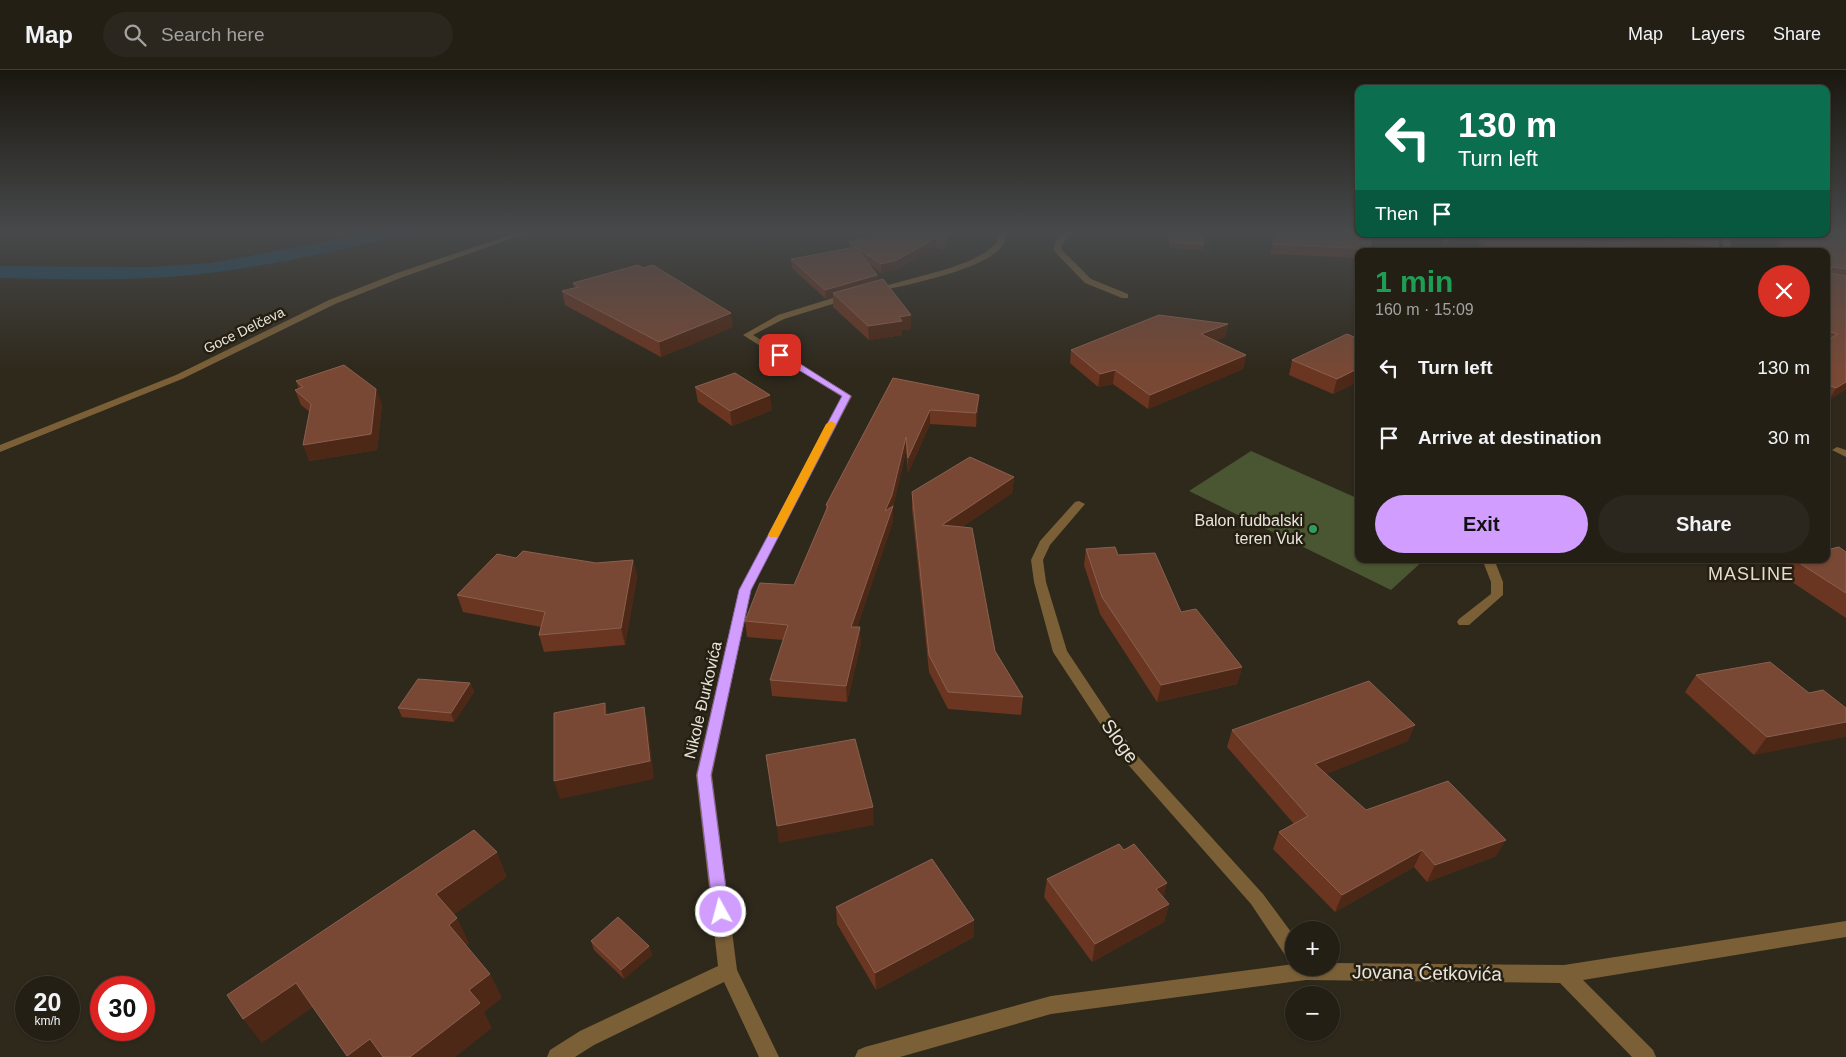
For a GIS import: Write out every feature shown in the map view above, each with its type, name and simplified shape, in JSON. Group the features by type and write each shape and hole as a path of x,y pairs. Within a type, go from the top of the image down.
{"street":[{"name":"Goce Delčeva","path":"0,448 113,405 179,377 332,302 395,277"},
{"path":"863,293 919,277"},
{"path":"1084,277 1088,281 1125,296"},
{"name":"Nikole Đurkovića","path":"769,1057 728,971 704,775 745,590 847,396 747,335 781,317 854,295"},
{"name":"Sloge","path":"1080,504 1044,544 1037,560 1040,582 1060,652 1129,756 1257,899 1285,939"},
{"path":"1464,622 1497,594 1497,582 1490,563"},
{"name":"Jovana Ćetkovića","path":"1340,970 1564,974 1846,929"},
{"path":"557,1057 587,1038 728,971"},
{"name":"Jovana Ćetkovića","path":"865,1057 1052,1005 1285,972"},
{"path":"1564,974 1646,1057"}],"green space":[{"name":"Balon fudbalski teren Vuk","path":"1251,451 1355,497 1355,563 1421,563 1391,590 1189,491"}],"water":[{"path":"0,277 168,277 130,279"}],"building":[{"path":"594,277 673,277 731,313 659,342 562,291 578,287 573,283"},
{"path":"811,277 870,277 825,290"},
{"path":"1830,277 1846,277 1846,382 1836,388 1830,386 1830,339 1838,334 1830,332"},
{"path":"883,279 911,315 899,317 902,321 868,326 833,293"},
{"path":"1159,315 1228,324 1201,334 1246,355 1150,395 1115,370 1100,374 1071,350"},
{"path":"1347,334 1355,337 1355,370 1337,379 1292,360"},
{"path":"344,365 376,389 371,434 303,445 311,404 295,390 303,387 296,381"},
{"path":"735,373 770,395 730,411 695,387"},
{"path":"893,378 979,395 976,413 930,410 908,458 906,437 892,495 885,511 893,506 851,627 860,627 846,686 770,680 788,625 745,621 760,583 794,585 828,506 826,505"},
{"path":"970,457 1014,477 942,525 972,528 995,651 1023,697 948,692 929,655 912,492"},
{"path":"1115,547 1118,555 1155,553 1181,612 1196,609 1242,667 1161,685 1102,597 1086,549"},
{"path":"1839,547 1846,552 1846,593 1799,563 1830,563 1830,549"},
{"path":"523,551 596,563 633,560 621,628 539,635 545,612 457,595 497,554 516,558"},
{"path":"1770,662 1809,693 1823,690 1846,708 1846,722 1767,737 1696,675"},
{"path":"418,679 470,683 451,713 398,708"},
{"path":"1369,681 1415,725 1315,764 1366,810 1448,781 1506,840 1435,865 1422,850 1342,895 1279,832 1308,816 1232,730"},
{"path":"605,703 605,715 644,707 650,761 554,781 554,713"},
{"path":"855,739 873,807 777,826 766,755"},
{"path":"474,830 497,852 436,894 457,918 449,925 490,974 469,990 480,1003 410,1057 383,1057 370,1039 347,1056 296,983 243,1019 227,995"},
{"path":"1119,844 1124,850 1134,844 1167,883 1156,889 1169,904 1095,944 1047,879"},
{"path":"932,859 974,920 875,973 836,907"},
{"path":"618,917 649,946 621,970 591,941"}],"slow traffic":[{"path":"774,535 831,424"}],"place":[{"name":"Balon fudbalski teren Vuk","path":"1313,529"}],"district":[{"name":"MASLINE","path":"1751,574"}],"route":[{"path":"721,912 704,775 745,590 847,396 780,355"}]}
